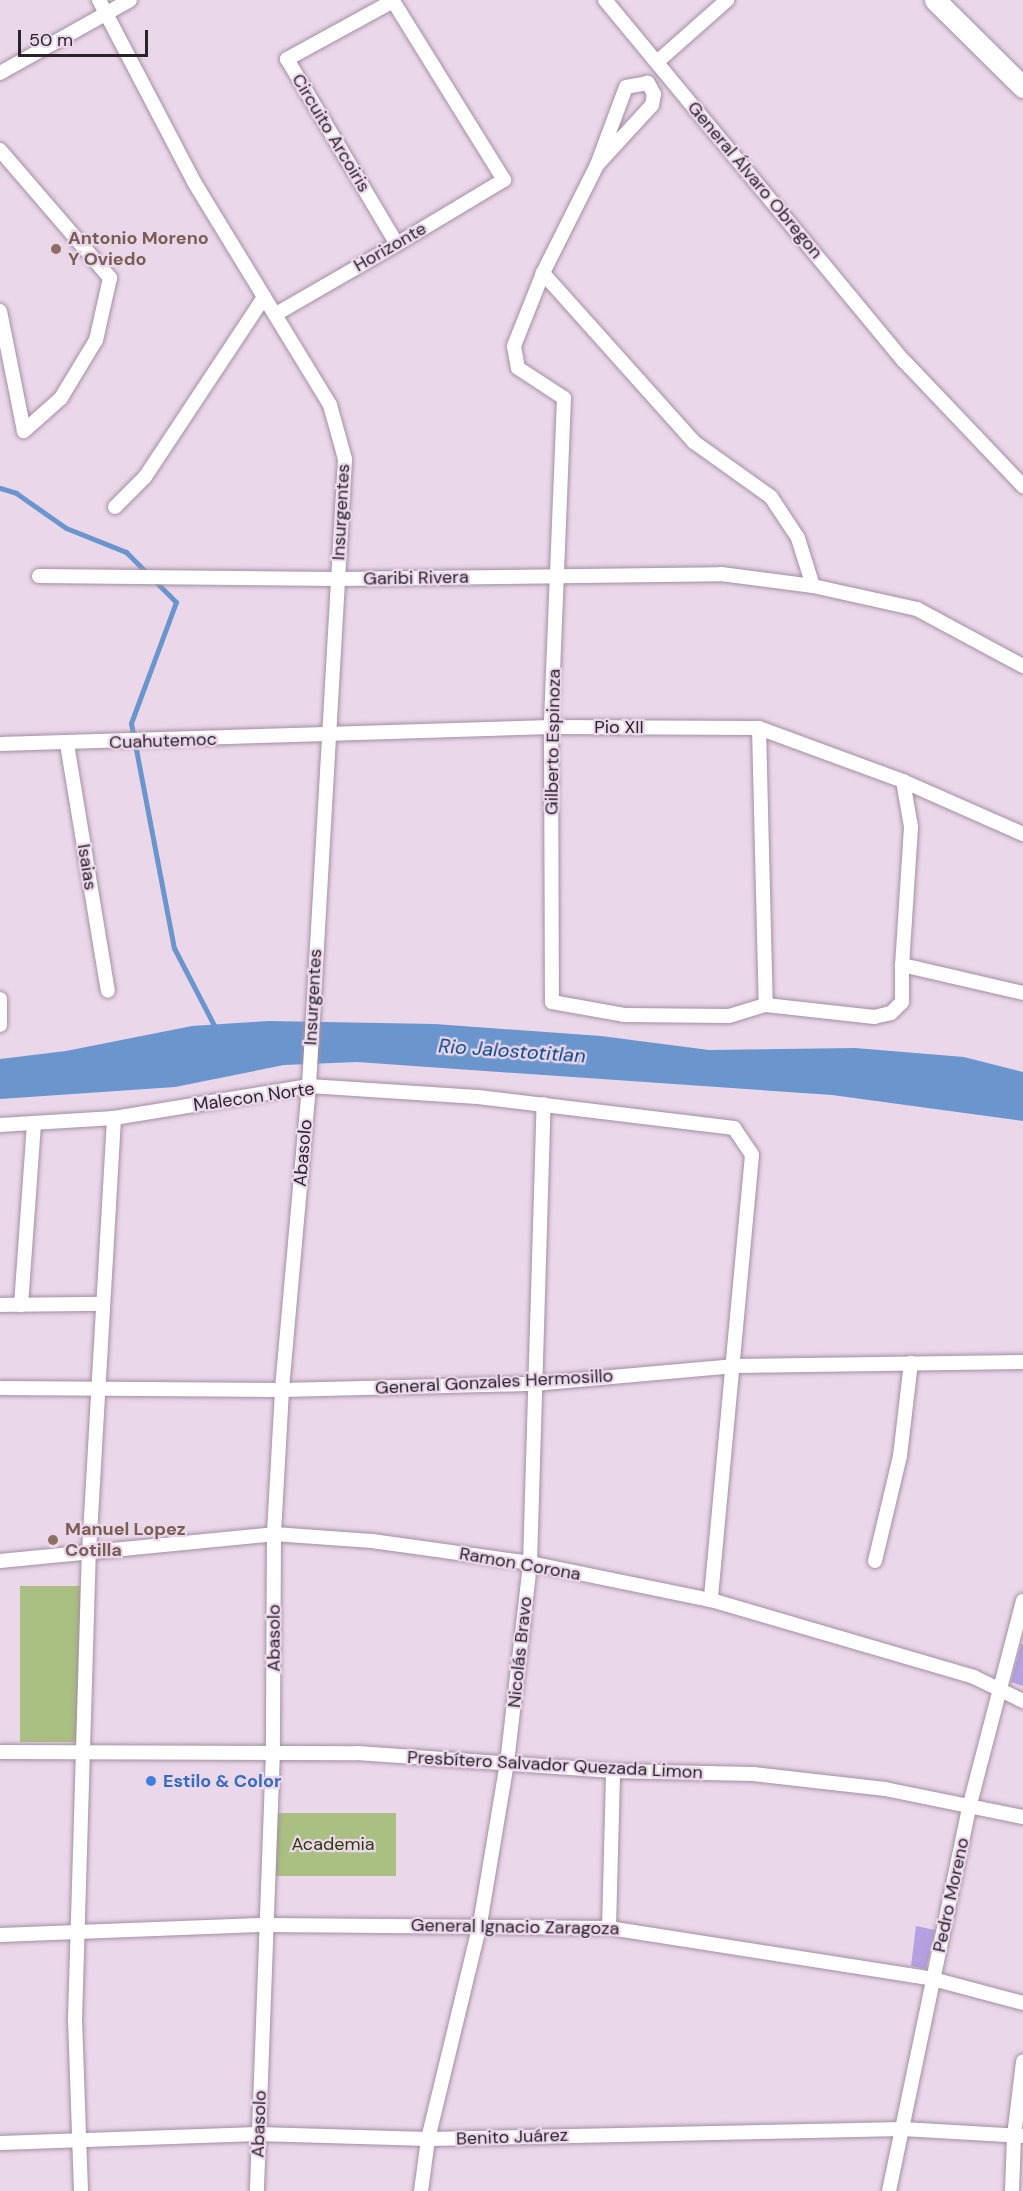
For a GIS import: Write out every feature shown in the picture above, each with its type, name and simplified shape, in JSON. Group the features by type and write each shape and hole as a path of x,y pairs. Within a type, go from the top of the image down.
{"main road":[{"path":"935,0 1023,87"}],"street":[{"name":"Insurgentes","path":"99,0 194,182 330,405 345,459 327,736 309,1086"},
{"path":"0,73 130,0"},
{"name":"General Álvaro Obregon","path":"605,0 904,361 1023,486"},
{"path":"657,62 727,0"},
{"name":"Circuito Arcoiris","path":"397,244 287,59 393,1 504,180"},
{"path":"597,165 652,105 654,94 648,83 626,87 597,165 543,273 694,442 771,498 798,538 813,586"},
{"path":"0,150 110,278 96,340 61,398 24,431 0,310"},
{"name":"Horizonte","path":"276,314 504,180"},
{"name":"Gilberto Espinoza","path":"543,273 514,346 518,368 564,398 563,483 551,727 552,1002 635,1016 729,1016 766,1005"},
{"path":"115,507 145,477 264,297"},
{"name":"Garibi Rivera","path":"39,576 337,579 721,574 813,586 917,609 1023,666"},
{"name":"Pio XII","path":"327,736 551,727 759,728 903,781 1023,834"},
{"path":"759,728 766,1005 874,1017 891,1013 902,1002 910,827 903,781"},
{"name":"Cuahutemoc","path":"0,744 327,736"},
{"name":"Isaias","path":"67,744 108,991"},
{"path":"902,965 1023,993"},
{"path":"0,999 0,1025"},
{"name":"Malecon Norte","path":"0,1125 114,1118 309,1086 544,1104 734,1128 752,1155 735,1366 711,1600"},
{"name":"Abasolo","path":"257,2191 273,1751 274,1534 282,1390 309,1086"},
{"name":"Nicolás Bravo","path":"421,2191 429,2139 480,1924 507,1763 530,1563 533,1384 544,1104"},
{"path":"81,2191 75,2019 89,1552 96,1386 114,1118"},
{"path":"21,1305 34,1122"},
{"path":"0,1305 102,1304"},
{"name":"General Gonzales Hermosillo","path":"0,1388 96,1386 282,1390 533,1384 735,1366 1023,1362"},
{"path":"875,1561 900,1456 911,1363"},
{"name":"Ramon Corona","path":"0,1561 274,1534 372,1541 530,1563 711,1600 975,1677 1023,1701"},
{"name":"Pedro Moreno","path":"889,2191 970,1804 1002,1690 1023,1601"},
{"name":"Presbítero Salvador Quezada Limon","path":"0,1752 273,1751 613,1771 753,1774 885,1789 970,1804 1023,1817"},
{"path":"609,1928 613,1771"},
{"name":"General Ignacio Zaragoza","path":"0,1935 266,1925 480,1924 609,1928 933,1979 1023,2003"},
{"path":"1012,2191 1023,2062"},
{"name":"Benito Juárez","path":"0,2143 81,2142 258,2134 429,2139 903,2129 1018,2136"}],"green space":[{"path":"20,1586 80,1586 80,1742 20,1742"},
{"name":"Academia","path":"271,1813 396,1813 396,1876 271,1876"}],"water":[{"name":"Rio Jalostotitlan","path":"268,1021 435,1024 601,1036 709,1050 855,1048 964,1057 1023,1072 1023,1121 832,1095 357,1062 284,1065 175,1087 0,1099 0,1059 66,1051 192,1026"}],"building":[{"path":"1021,1644 1023,1644 1023,1686 1011,1682"},
{"path":"916,1926 935,1930 926,1969 911,1966"}],"waterway":[{"path":"0,488 16,493 66,528 126,552 176,602 131,723 174,948 217,1031"}],"place":[{"name":"Antonio Moreno Y Oviedo","path":"56,249"},
{"name":"Manuel Lopez Cotilla","path":"53,1540"},
{"name":"Estilo & Color","path":"151,1781"}]}
